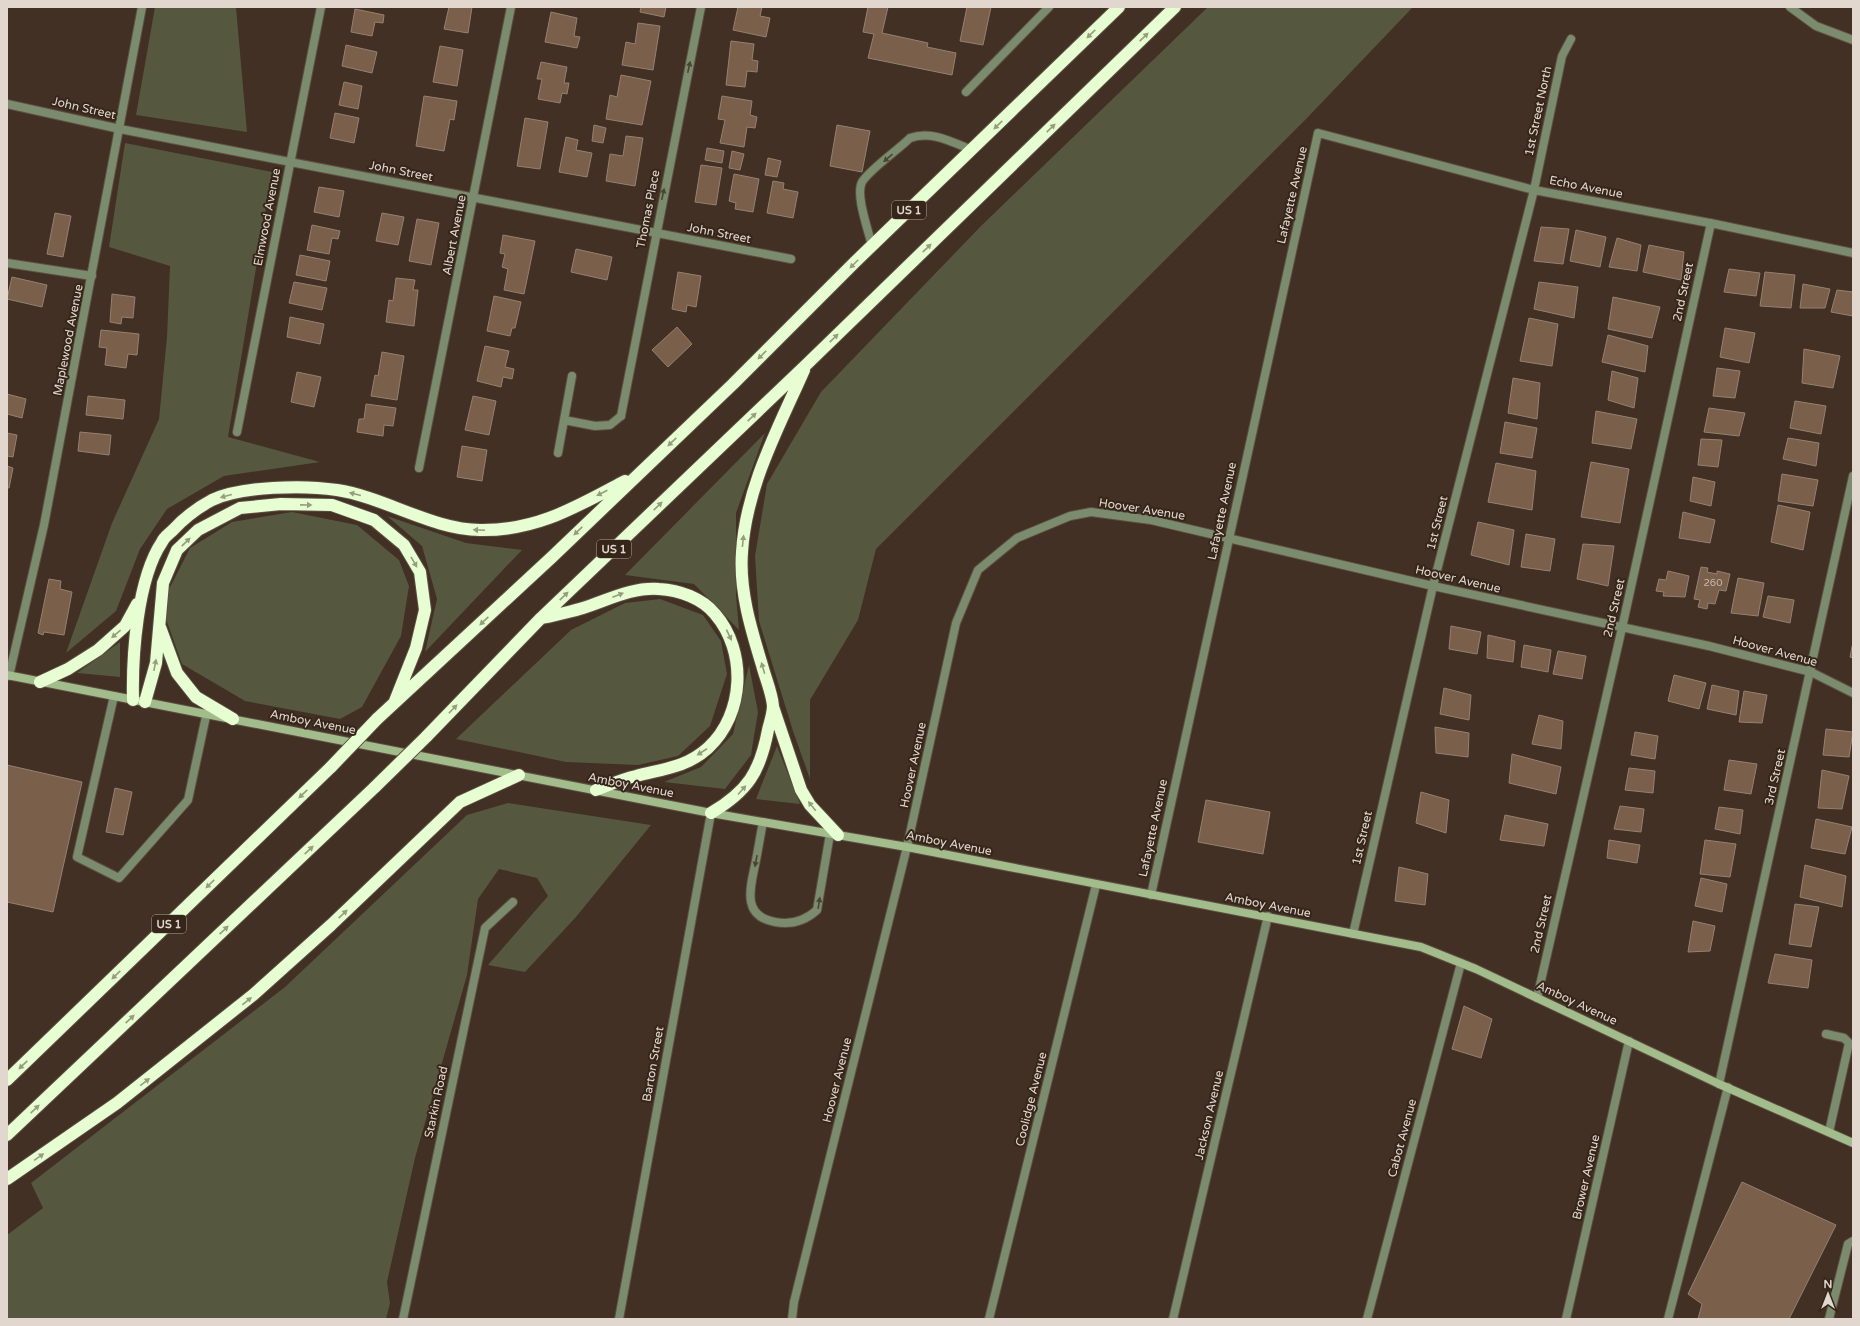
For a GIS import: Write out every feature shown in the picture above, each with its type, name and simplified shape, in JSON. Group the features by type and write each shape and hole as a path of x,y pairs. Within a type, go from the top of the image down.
{"highway":[{"name":"US 1","path":"7,1080 331,767 377,719 394,705 733,384 872,246 1119,7"},
{"name":"US 1","path":"7,1135 375,787 426,737 541,618 806,365 1175,7"},
{"path":"806,365 759,473 750,500 744,526 741,554 743,591 752,633 773,706 801,790 834,835"},
{"path":"133,700 132,666 134,646 144,590 152,564 162,542 187,515 214,500 251,490 289,488 337,490 379,501 442,524 479,530 519,527 557,516 637,475"},
{"path":"146,702 156,663 158,623 163,583 177,550 198,530 240,508 281,504 332,505 374,520 404,545 420,572 426,610 416,648 394,705"},
{"path":"541,618 583,608 626,592 657,589 692,596 714,612 725,627 734,646 738,678 736,696 731,714 721,732 708,748 675,768 635,776 596,790"},
{"path":"40,682 68,670 98,650 125,626 144,590"},
{"path":"158,623 177,673 196,697 208,709 233,719"},
{"path":"711,814 732,800 750,781 759,765 764,749 773,706"},
{"path":"7,1179 117,1103 254,995 336,920 460,802 519,774"}],"street":[{"name":"Maplewood Avenue","path":"8,675 44,525 142,7"},
{"name":"Elmwood Avenue","path":"236,432 321,7"},
{"name":"Albert Avenue","path":"419,468 511,7"},
{"name":"Thomas Place","path":"564,420 595,426 610,424 621,416 656,233 702,7"},
{"path":"966,92 1050,7"},
{"path":"1790,7 1816,26 1853,40"},
{"name":"1st Street North","path":"1534,190 1562,56 1571,39"},
{"name":"John Street","path":"7,104 120,129 791,259"},
{"name":"Echo Avenue","path":"1318,133 1534,190 1711,223 1853,253"},
{"name":"Lafayette Avenue","path":"1151,895 1228,538 1318,133"},
{"path":"872,246 861,200 861,183 870,173 910,138 916,136 937,136 972,150"},
{"name":"1st Street","path":"1353,934 1433,586 1534,190"},
{"name":"2nd Street","path":"1537,998 1622,628 1711,223"},
{"path":"7,262 92,276"},
{"path":"558,453 572,376"},
{"name":"3rd Street","path":"1719,1084 1853,476"},
{"name":"Hoover Avenue","path":"792,1319 794,1302 907,847 956,624 978,570 1017,538 1070,516 1091,512 1151,520 1433,586 1709,646 1811,672 1853,693"},
{"path":"8,675 40,682 114,696 133,700 208,709 188,800 119,878 77,857 114,696"},
{"name":"Amboy Avenue","path":"233,719 519,774 711,814 907,847 1096,885 1268,916 1421,947 1461,963 1719,1084 1829,1132 1852,1140"},
{"name":"Barton Street","path":"619,1319 711,814"},
{"path":"763,822 749,893 751,906 758,916 766,920 786,924 798,921 817,910 834,835"},
{"name":"Coolidge Avenue","path":"989,1319 1096,885"},
{"name":"Starkin Road","path":"403,1319 485,928 513,902"},
{"name":"Jackson Avenue","path":"1173,1319 1268,916"},
{"name":"Cabot Avenue","path":"1367,1319 1461,963"},
{"path":"1826,1034 1844,1038 1849,1043 1829,1132"},
{"name":"Brower Avenue","path":"1566,1319 1629,1041"},
{"path":"1668,1319 1728,1087"},
{"path":"1829,1319 1848,1244 1853,1241"}],"green space":[{"path":"155,7 236,7 247,132 136,115"},
{"path":"1208,7 1413,7 1308,117 876,549 858,620 810,700 810,779 793,731 759,621 755,556 767,484 821,392 981,226"},
{"path":"125,143 272,172 228,437 320,462 224,476 167,509 140,549 116,611 66,653 112,523 159,419 167,337 170,266 109,247"},
{"path":"765,433 736,513 736,595 739,630 694,584 625,575"},
{"path":"292,512 357,525 399,560 409,586 401,636 362,707 340,719 245,701 182,664 166,619 167,593 190,548 232,522"},
{"path":"387,516 466,543 522,550 425,652 437,599 422,546"},
{"path":"660,599 703,615 721,641 727,674 710,726 678,756 638,765 566,762 456,739 571,630 625,603"},
{"path":"120,642 120,677 77,673"},
{"path":"749,665 758,712 751,755 725,789 664,782 701,767 733,734"},
{"path":"777,746 800,804 756,799"},
{"path":"508,803 651,825 576,917 525,972 488,965 548,896 537,878 499,869 478,899 467,975 415,1158 387,1282 390,1303 386,1319 7,1319 7,1235 43,1208 31,1183 285,987 467,815"}],"building":[{"path":"449,7 472,7 468,33 444,29"},
{"path":"641,7 666,7 664,17 640,12"},
{"path":"738,7 762,7 760,16 770,18 766,37 733,30"},
{"path":"868,7 888,7 882,33 928,43 927,47 956,53 952,75 868,58 874,34 863,32"},
{"path":"967,7 991,7 983,45 960,41"},
{"path":"355,9 384,15 383,23 375,22 372,36 351,32"},
{"path":"551,12 577,18 574,36 580,37 577,48 545,42"},
{"path":"638,23 660,26 653,70 622,65 626,42 635,44"},
{"path":"731,41 754,44 752,60 758,61 757,72 747,71 745,87 726,85"},
{"path":"346,45 377,52 372,73 342,66"},
{"path":"440,46 463,50 457,86 433,82"},
{"path":"541,62 567,67 564,83 569,83 567,94 562,93 560,103 538,99 542,79 537,79"},
{"path":"621,75 651,81 642,125 606,119 610,95 617,97"},
{"path":"344,82 362,86 358,109 339,105"},
{"path":"424,96 457,101 454,120 450,119 444,151 416,146"},
{"path":"722,96 752,101 750,115 757,117 755,128 747,127 744,147 720,143 725,120 718,119"},
{"path":"335,113 359,118 354,143 330,138"},
{"path":"525,118 548,122 540,169 517,166"},
{"path":"594,125 606,128 603,143 592,141"},
{"path":"837,125 870,131 862,172 830,166"},
{"path":"626,136 643,138 635,186 606,181 610,154 623,156"},
{"path":"566,137 578,140 576,150 592,153 587,177 559,172"},
{"path":"707,148 724,151 722,163 705,160"},
{"path":"732,151 744,154 740,170 729,168"},
{"path":"768,158 781,161 777,177 765,175"},
{"path":"701,165 722,168 716,205 695,202"},
{"path":"734,174 759,179 753,212 735,209 736,203 729,201"},
{"path":"773,181 784,183 783,189 798,192 793,218 767,213"},
{"path":"319,187 344,191 339,217 314,212"},
{"path":"55,213 71,216 63,257 47,254"},
{"path":"382,213 404,217 398,245 376,241"},
{"path":"417,219 439,223 431,265 409,261"},
{"path":"312,225 340,231 338,239 332,238 329,254 307,250"},
{"path":"1541,227 1569,229 1563,264 1534,261"},
{"path":"1576,230 1606,237 1600,267 1570,261"},
{"path":"503,235 535,241 524,294 504,290 508,269 502,267 505,254 500,253"},
{"path":"1617,238 1641,245 1637,271 1609,267"},
{"path":"1649,245 1684,252 1681,280 1643,272"},
{"path":"576,249 612,257 607,280 571,272"},
{"path":"300,255 330,261 326,281 296,275"},
{"path":"1729,269 1760,273 1756,296 1724,292"},
{"path":"678,272 701,276 696,307 687,305 686,312 672,309"},
{"path":"1765,272 1795,275 1791,308 1760,306"},
{"path":"12,277 47,285 42,307 7,299"},
{"path":"396,278 415,280 413,290 418,290 414,326 386,322 389,300 393,301"},
{"path":"294,282 327,288 322,310 289,303"},
{"path":"1539,282 1578,287 1574,318 1534,309"},
{"path":"1803,284 1830,289 1825,308 1800,308"},
{"path":"1837,290 1853,292 1853,316 1831,312"},
{"path":"112,294 135,297 133,318 122,317 121,324 110,322"},
{"path":"494,296 521,302 515,328 512,328 510,336 487,331"},
{"path":"1613,297 1660,307 1652,338 1608,329"},
{"path":"290,317 324,324 320,344 287,337"},
{"path":"1529,318 1558,324 1552,366 1520,361"},
{"path":"677,327 692,344 668,367 652,350"},
{"path":"1725,328 1755,333 1749,363 1720,357"},
{"path":"101,330 139,334 137,355 128,354 126,368 105,365 107,348 99,347"},
{"path":"1608,335 1648,346 1645,372 1602,362"},
{"path":"485,346 509,351 505,367 514,369 512,379 503,377 501,387 477,381"},
{"path":"1804,349 1840,356 1833,388 1802,383"},
{"path":"382,352 404,356 397,400 371,396 375,375 378,376"},
{"path":"1717,368 1740,371 1735,398 1713,396"},
{"path":"1612,371 1638,378 1634,408 1608,400"},
{"path":"297,372 321,377 314,407 291,402"},
{"path":"1513,378 1540,383 1537,419 1508,413"},
{"path":"7,394 26,399 22,418 7,414"},
{"path":"88,396 125,400 123,419 86,415"},
{"path":"473,396 496,401 489,435 465,430"},
{"path":"1795,401 1826,406 1821,434 1790,428"},
{"path":"366,404 396,408 393,426 384,425 383,436 357,432 359,419 364,419"},
{"path":"1709,408 1745,413 1739,436 1704,432"},
{"path":"1596,411 1637,419 1631,449 1592,443"},
{"path":"1505,422 1537,428 1532,458 1500,453"},
{"path":"80,432 111,435 109,455 78,451"},
{"path":"7,433 17,435 13,457 7,456"},
{"path":"1788,438 1819,443 1816,466 1783,459"},
{"path":"1701,439 1722,440 1718,467 1698,465"},
{"path":"462,446 487,450 482,481 457,477"},
{"path":"1591,462 1629,469 1620,523 1581,517"},
{"path":"1496,463 1536,471 1532,510 1488,502"},
{"path":"7,466 13,468 9,488 7,488"},
{"path":"1782,474 1818,480 1813,506 1778,501"},
{"path":"1693,477 1715,482 1711,506 1690,501"},
{"path":"1778,505 1810,512 1803,550 1771,542"},
{"path":"1683,512 1715,520 1710,543 1679,538"},
{"path":"1478,522 1514,530 1509,565 1471,555"},
{"path":"1526,534 1555,539 1550,571 1521,567"},
{"path":"1583,544 1614,546 1608,586 1577,579"},
{"path":"1701,567 1708,568 1707,572 1717,574 1717,571 1730,574 1726,591 1719,590 1715,604 1708,603 1707,609 1698,607 1700,600 1694,599"},
{"path":"1668,571 1689,576 1685,597 1663,596 1664,592 1656,591 1659,579 1666,580"},
{"path":"1738,578 1764,583 1758,616 1731,613"},
{"path":"49,579 61,581 60,589 72,592 64,635 44,632 43,635 38,633"},
{"path":"1768,596 1794,600 1790,623 1763,617"},
{"path":"1451,626 1481,632 1477,654 1449,649"},
{"path":"1488,635 1515,641 1513,662 1487,658"},
{"path":"1853,642 1853,658 1850,657"},
{"path":"1524,645 1551,650 1548,672 1521,667"},
{"path":"1558,651 1586,656 1582,679 1553,674"},
{"path":"1674,675 1706,683 1699,709 1668,701"},
{"path":"1712,685 1739,691 1736,715 1707,709"},
{"path":"1444,688 1471,695 1469,720 1440,714"},
{"path":"1744,691 1767,695 1762,723 1739,722"},
{"path":"1539,715 1563,721 1561,749 1532,744"},
{"path":"1435,727 1469,733 1468,757 1436,753"},
{"path":"1826,729 1853,732 1849,757 1823,755"},
{"path":"1635,732 1658,736 1655,759 1631,755"},
{"path":"1512,754 1561,767 1556,794 1509,783"},
{"path":"1729,760 1757,764 1751,794 1724,790"},
{"path":"7,765 82,782 53,912 7,902"},
{"path":"1629,768 1655,771 1653,793 1625,790"},
{"path":"1822,770 1849,776 1842,809 1818,808"},
{"path":"115,788 132,792 123,835 106,832"},
{"path":"1421,792 1449,800 1446,833 1416,823"},
{"path":"1206,800 1270,812 1263,854 1198,842"},
{"path":"1620,806 1644,809 1641,832 1614,829"},
{"path":"1719,807 1743,810 1740,834 1715,829"},
{"path":"1505,815 1548,824 1544,846 1500,840"},
{"path":"1816,819 1852,827 1845,854 1811,848"},
{"path":"1609,840 1640,845 1637,863 1607,858"},
{"path":"1705,840 1736,844 1730,877 1700,874"},
{"path":"1805,865 1846,876 1842,907 1800,897"},
{"path":"1399,867 1428,874 1425,905 1395,901"},
{"path":"1701,878 1727,884 1722,912 1695,906"},
{"path":"1795,904 1819,907 1811,947 1789,944"},
{"path":"1693,921 1715,926 1710,951 1688,952"},
{"path":"1775,954 1812,960 1808,988 1768,983"},
{"path":"1464,1006 1492,1019 1481,1058 1452,1049"},
{"path":"1742,1182 1836,1225 1789,1319 1698,1319 1702,1304 1688,1294"}]}
